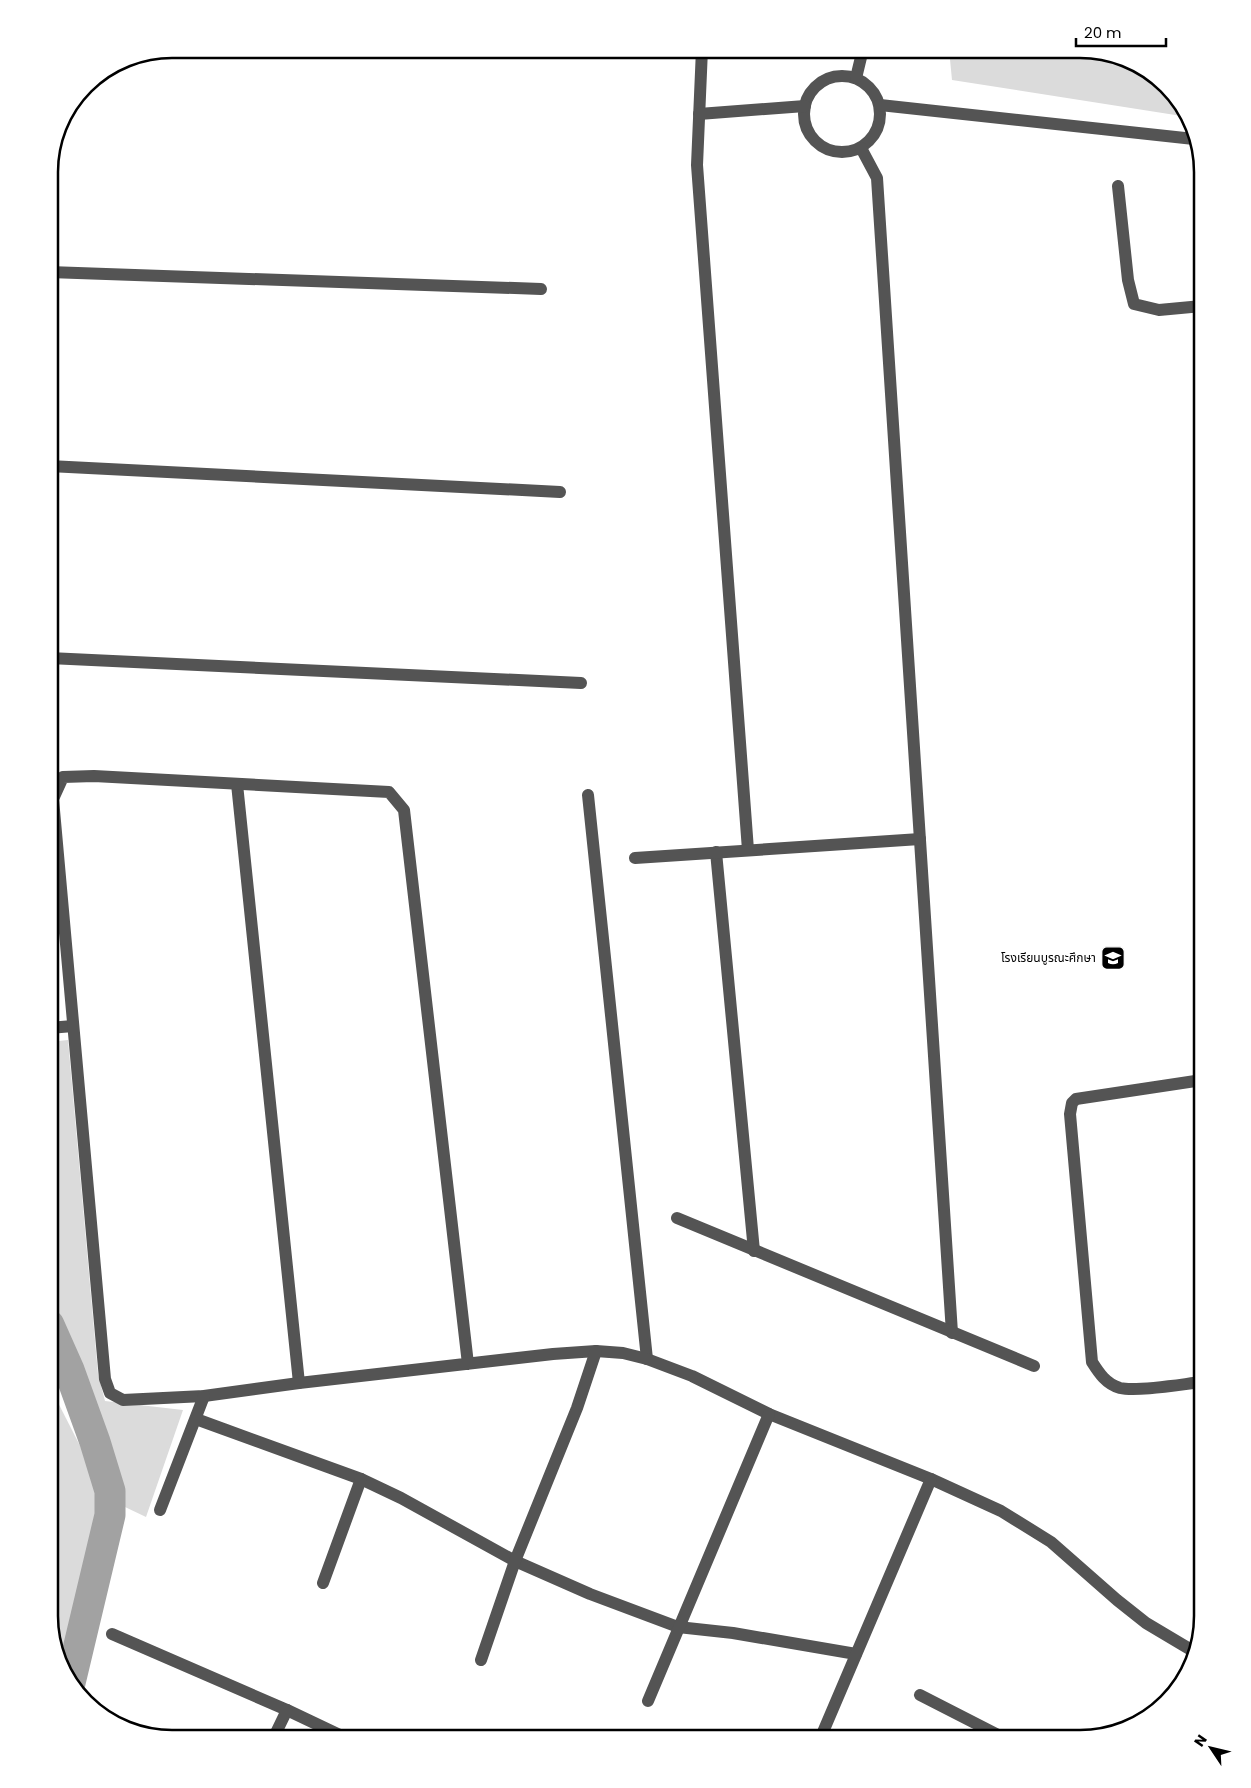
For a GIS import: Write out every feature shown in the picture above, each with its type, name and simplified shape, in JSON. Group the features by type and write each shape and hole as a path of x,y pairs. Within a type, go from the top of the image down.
{"street":[{"path":"702,58 697,165 748,850"},
{"path":"856,78 861,58"},
{"path":"837,76 856,78 867,84 875,94 880,105 881,117 878,129 871,140 861,148 850,152 837,152 826,149 816,142 808,131 804,119 805,106 810,94 818,84 830,78 837,76"},
{"path":"880,105 1189,138"},
{"path":"699,114 805,106"},
{"path":"861,148 877,178 952,1332"},
{"path":"1118,186 1128,280 1134,304 1159,310 1194,307"},
{"path":"58,272 541,289"},
{"path":"58,466 560,492"},
{"path":"58,658 581,683"},
{"path":"58,788 63,777 94,776 389,792 404,810 468,1364"},
{"path":"237,784 299,1383"},
{"path":"588,795 647,1359"},
{"path":"635,858 920,839"},
{"path":"716,852 754,1251"},
{"path":"58,856 105,1379 110,1393 123,1400 204,1396 468,1364 596,1351 623,1353 647,1359 692,1376 769,1414 931,1480 1001,1511 1050,1542 1146,1623 1189,1649"},
{"path":"58,1027 73,1026"},
{"path":"1194,1081 1076,1099 1072,1102 1070,1114 1092,1362 1101,1376 1121,1388 1194,1383"},
{"path":"677,1218 1034,1366"},
{"path":"481,1660 515,1561 570,1425 596,1351"},
{"path":"160,1510 204,1396"},
{"path":"648,1701 769,1414"},
{"path":"196,1419 361,1479 401,1498 515,1561 590,1594 678,1627 734,1633 856,1654"},
{"path":"323,1583 361,1479"},
{"path":"824,1730 931,1480"},
{"path":"112,1634 329,1730"},
{"path":"920,1695 988,1730"},
{"path":"277,1730 287,1710"}],"shaded area":[{"path":"950,58 1087,58 1102,60 1123,66 1149,81 1170,102 1179,116 952,80"},
{"path":"68,1040 98,1374 105,1401 183,1410 146,1517 125,1507 98,1422 58,1329 58,1041"},
{"path":"58,1403 99,1483 100,1518 65,1656 58,1632"}],"waterway":[{"path":"58,1345 95,1442 110,1491 110,1515 72,1673"}],"place":[{"name":"โรงเรียนบูรณะศึกษา","path":"1113,958"}]}
